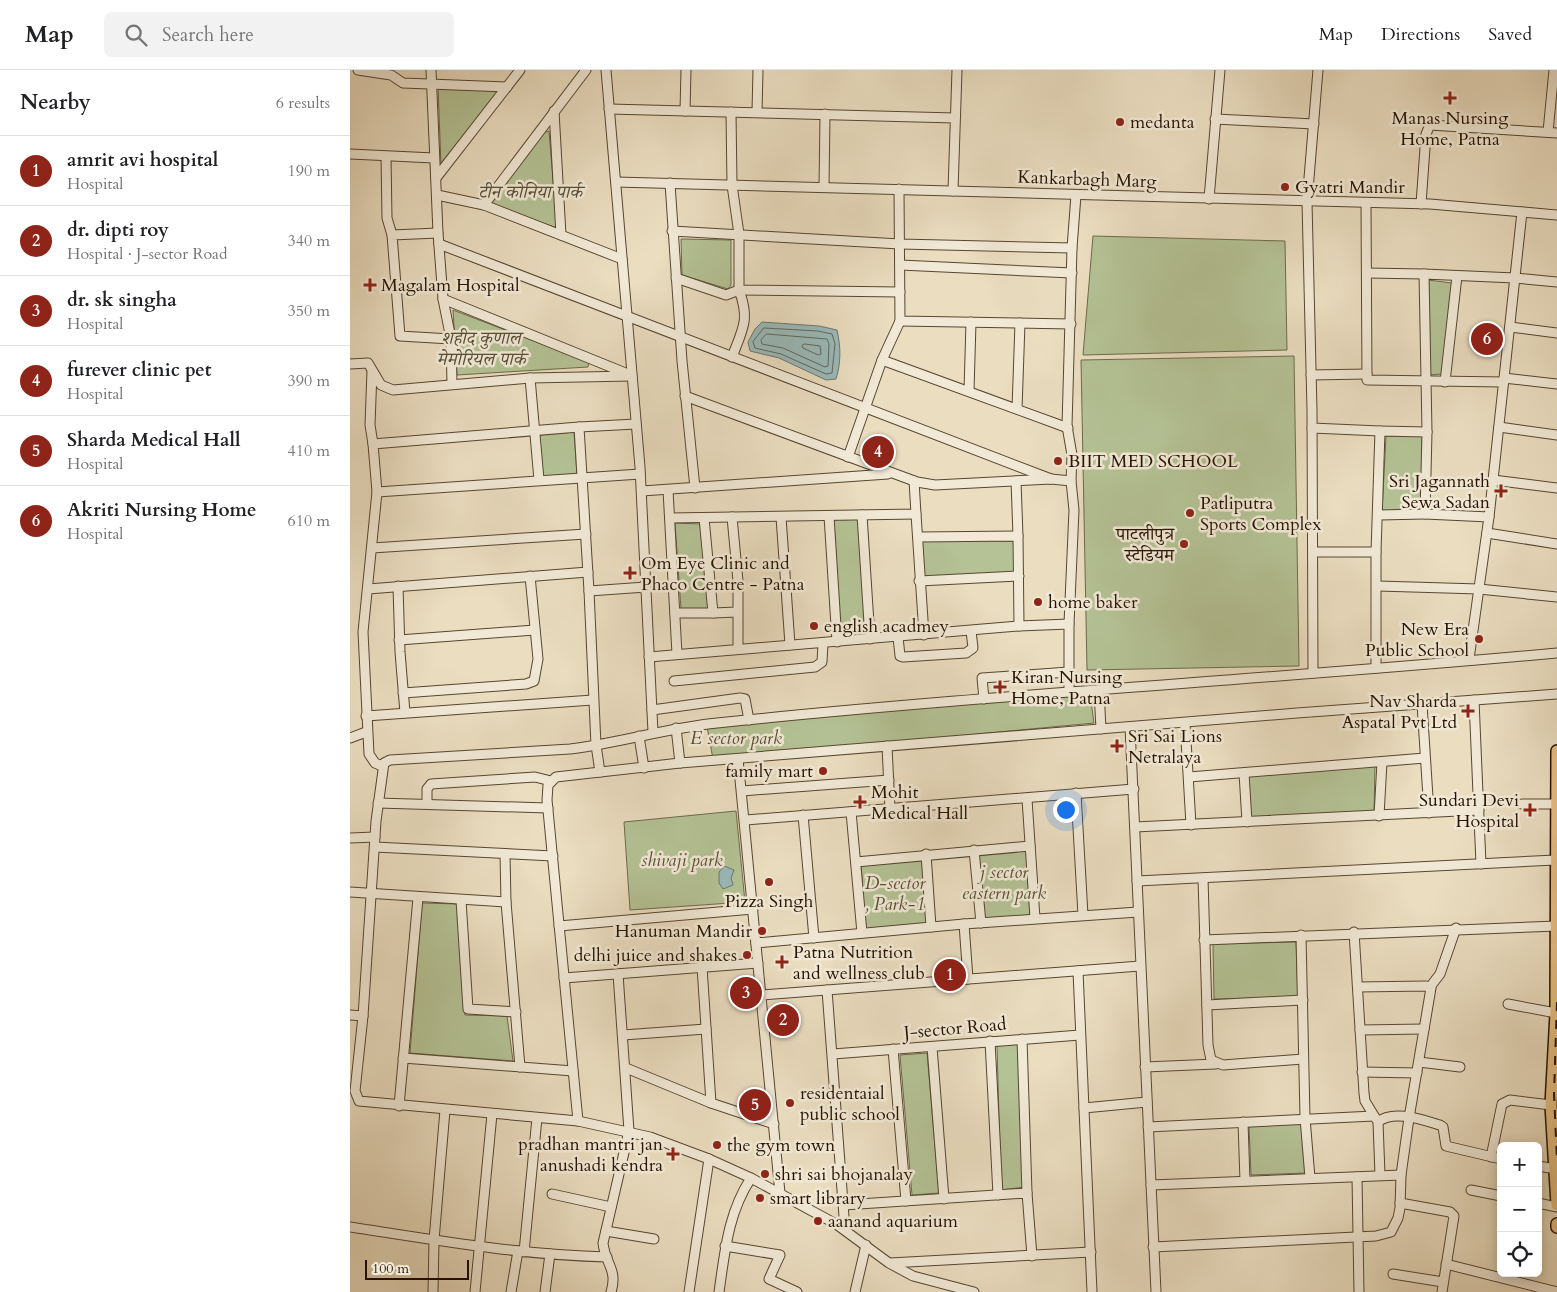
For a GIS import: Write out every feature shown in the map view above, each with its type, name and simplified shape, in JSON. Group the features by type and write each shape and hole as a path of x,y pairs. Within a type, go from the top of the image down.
{"main road":[{"path":"1557,751 1555,804 1556,1013 1551,1105 1555,1134 1557,1206"}],"street":[{"path":"358,70 391,75 399,82 507,88"},
{"path":"431,70 438,233 443,299 451,339 452,384"},
{"path":"436,178 520,70"},
{"path":"484,205 586,70"},
{"path":"606,70 642,491 653,732"},
{"path":"684,111 686,70"},
{"path":"757,112 758,70"},
{"path":"954,191 957,70"},
{"path":"1209,199 1220,70"},
{"path":"1313,673 1312,428 1307,202 1318,70"},
{"path":"1421,204 1426,134 1430,125 1553,132 1554,70"},
{"path":"609,109 955,118"},
{"path":"554,111 561,235"},
{"path":"731,112 732,185 739,234 739,290 746,308 746,318 732,357"},
{"path":"824,187 825,114"},
{"path":"1215,119 1314,124"},
{"path":"350,154 434,158"},
{"path":"386,157 387,218 392,234 400,336 451,339"},
{"name":"Kankarbagh Marg","path":"616,182 1421,204 1557,215"},
{"path":"670,183 680,336 695,488"},
{"path":"848,457 882,360 900,321 899,189"},
{"path":"1069,692 1069,624 1074,510 1071,481 1072,455 1068,428 1072,248 1076,194"},
{"path":"437,195 484,205 622,259"},
{"path":"1366,203 1367,380 1426,382 1504,380 1557,384"},
{"path":"1469,660 1489,517 1522,212"},
{"path":"672,231 900,244 1072,248"},
{"path":"392,234 438,233"},
{"path":"439,244 627,318 680,336 1051,479"},
{"path":"900,265 1072,272"},
{"path":"1367,273 1515,278 1557,282"},
{"path":"1424,274 1427,432 1425,514"},
{"path":"1445,382 1457,276"},
{"path":"676,278 726,295 739,290 900,292"},
{"path":"443,299 632,376"},
{"path":"900,321 1071,324"},
{"path":"969,391 971,322"},
{"path":"1017,409 1020,323"},
{"path":"1510,327 1557,333"},
{"path":"882,360 1068,428"},
{"path":"350,364 368,363 381,385 393,390 530,378 632,376"},
{"path":"372,368 370,425 376,492 368,589 363,613 366,732 371,760 382,766"},
{"path":"1311,375 1367,374"},
{"path":"530,378 538,480"},
{"path":"685,396 914,481 936,485 1051,479 1071,481"},
{"path":"373,444 535,430 636,424"},
{"path":"579,427 590,591 593,700 600,772"},
{"path":"1499,427 1557,435"},
{"path":"1312,428 1427,432"},
{"path":"1376,668 1378,586 1376,552 1379,515 1380,431"},
{"path":"376,492 640,474"},
{"path":"642,491 893,474"},
{"path":"1493,480 1557,488"},
{"path":"914,481 924,635"},
{"path":"1016,481 1019,626"},
{"path":"668,490 677,654"},
{"path":"670,518 916,514"},
{"path":"1379,515 1425,514 1489,517"},
{"path":"862,515 870,639"},
{"path":"829,516 837,642"},
{"path":"781,517 790,645"},
{"path":"704,518 713,613"},
{"path":"732,518 738,581 738,649"},
{"path":"1487,533 1557,544"},
{"path":"372,548 586,534"},
{"path":"918,536 1018,536"},
{"path":"1313,552 1376,552"},
{"path":"368,589 588,572"},
{"path":"403,693 531,683 537,673 530,576"},
{"path":"919,581 1019,576"},
{"path":"398,586 399,640 405,713"},
{"path":"1378,586 1479,588 1557,597"},
{"path":"590,591 646,588"},
{"path":"675,613 738,612"},
{"path":"649,657 1019,626 1069,624"},
{"path":"399,640 535,630"},
{"path":"898,637 900,656 903,657 966,653 973,648 971,631"},
{"path":"674,681 815,666 822,662 823,643"},
{"path":"350,1107 354,1094 363,1016 382,766 390,760 489,755 596,746 676,728 749,720 984,699 1557,653"},
{"path":"984,699 982,678 1069,672"},
{"path":"1099,690 1101,729"},
{"path":"578,1121 547,790 551,781 562,775 887,746 1557,694"},
{"path":"652,710 740,698 745,700 749,720"},
{"path":"366,716 593,700"},
{"path":"1474,700 1481,864"},
{"path":"1422,704 1429,813"},
{"path":"1185,723 1191,825"},
{"path":"1130,727 1156,1292"},
{"path":"676,728 680,763"},
{"path":"350,738 366,732"},
{"path":"639,736 644,768"},
{"path":"887,746 890,809"},
{"path":"1189,777 1425,758"},
{"path":"738,759 746,820 780,1193"},
{"path":"1379,816 1382,762"},
{"path":"1244,773 1246,822"},
{"path":"427,804 427,789 431,784 535,778 551,781"},
{"path":"742,791 889,780"},
{"path":"746,820 1134,789"},
{"path":"1076,794 1083,915"},
{"path":"1027,799 1035,918"},
{"path":"378,803 548,808"},
{"path":"1522,804 1555,804"},
{"path":"1135,827 1479,810"},
{"path":"851,812 862,933"},
{"path":"803,815 814,938"},
{"path":"350,838 505,854 553,856"},
{"path":"856,862 926,854 1030,846"},
{"path":"974,850 982,923"},
{"path":"505,854 506,902 520,1066"},
{"path":"926,854 931,927"},
{"path":"1137,881 1556,860"},
{"path":"1203,878 1209,1054 1216,1064"},
{"path":"350,892 371,895 506,902"},
{"path":"399,1106 418,898"},
{"path":"461,900 468,1009 516,1012"},
{"path":"559,926 753,909"},
{"path":"756,943 1035,918 1138,912"},
{"path":"964,924 968,979"},
{"path":"1204,940 1354,932 1556,926"},
{"path":"1153,1247 1358,1237 1385,1235 1391,1232 1398,1218 1401,1175 1430,987 1440,974 1456,928"},
{"path":"1354,932 1362,1072 1366,1102 1376,1119 1380,1175"},
{"path":"1301,935 1305,1118 1310,1178"},
{"path":"564,978 758,963"},
{"path":"761,995 1140,966"},
{"path":"702,967 711,1103"},
{"path":"1078,971 1092,1292"},
{"path":"611,1292 614,1274 603,1243 629,1131 618,974"},
{"path":"1358,987 1430,987"},
{"path":"827,990 845,1230"},
{"path":"1207,1005 1303,1000"},
{"path":"1508,1004 1556,1013"},
{"path":"350,1015 363,1016"},
{"path":"623,1035 706,1029"},
{"path":"1360,1030 1424,1029"},
{"name":"J-sector Road","path":"833,1054 1080,1034"},
{"path":"1022,1039 1027,1193 1032,1256"},
{"path":"350,1041 360,1042"},
{"path":"990,1042 998,1195"},
{"path":"932,1047 944,1199"},
{"path":"893,1050 906,1201"},
{"path":"403,1058 573,1071"},
{"path":"1145,1067 1234,1065 1303,1059"},
{"path":"1419,1062 1460,1067"},
{"path":"626,1068 711,1103 774,1124"},
{"path":"1362,1072 1417,1073"},
{"path":"354,1094 362,1102 578,1121 629,1131 709,1159 751,1178 845,1230 890,1263 926,1281 974,1292"},
{"path":"1491,1157 1502,1104 1510,1100 1551,1105"},
{"path":"1084,1108 1147,1102"},
{"path":"433,1292 434,1240 445,1110"},
{"path":"475,1292 492,1114"},
{"path":"512,1292 521,1252 537,1118"},
{"path":"1148,1127 1305,1118 1409,1118 1440,1125 1444,1131 1444,1143 1449,1147 1497,1158"},
{"path":"1243,1122 1245,1181"},
{"path":"689,1292 709,1159"},
{"path":"1542,1167 1556,1169"},
{"path":"1151,1185 1401,1175"},
{"path":"1357,1177 1359,1292"},
{"path":"719,1292 725,1246 735,1207 751,1178"},
{"path":"1470,1190 1497,1195"},
{"path":"844,1205 1027,1193"},
{"path":"552,1194 611,1207"},
{"path":"1400,1203 1452,1214 1454,1223 1442,1292"},
{"path":"1542,1204 1557,1206"},
{"path":"350,1226 478,1247 521,1252 607,1257"},
{"path":"606,1231 654,1239"},
{"path":"855,1292 866,1245"},
{"path":"725,1246 780,1255 769,1279 796,1292"},
{"path":"890,1263 1091,1252"},
{"path":"545,1292 550,1254"},
{"path":"1446,1264 1557,1292"},
{"path":"1394,1274 1443,1282"}],"green space":[{"name":"टीन कोनिया पार्क","path":"438,85 499,90 443,166 441,166"},
{"name":"टीन कोनिया पार्क","path":"549,131 557,228 490,204 545,132"},
{"path":"1093,236 1285,241 1287,350 1083,355"},
{"path":"681,239 731,240 731,285 728,289 682,275"},
{"path":"1428,280 1452,283 1442,374 1428,375"},
{"name":"शहीद कुणाल मेमोरियल पार्क","path":"453,310 589,362 588,367 457,375"},
{"name":"Patliputra Sports Complex","path":"1294,356 1299,666 1087,670 1081,360"},
{"path":"574,432 577,474 542,477 539,435"},
{"path":"1386,436 1422,436 1421,511 1382,512"},
{"path":"834,519 860,519 866,633 840,636"},
{"path":"675,523 700,524 710,609 681,609"},
{"path":"922,540 1015,541 1016,573 923,578"},
{"name":"E sector park","path":"1090,694 1094,723 713,759 706,721"},
{"path":"1375,764 1374,814 1249,820 1246,775"},
{"name":"shivaji park","path":"736,811 745,902 630,910 624,822"},
{"name":"j sector eastern park","path":"1026,847 1030,915 985,920 978,850"},
{"name":"D-sector , Park-1","path":"924,859 928,924 864,929 861,863"},
{"path":"422,903 458,904 465,1015 507,1016 513,1061 410,1053"},
{"path":"1296,942 1298,997 1214,999 1213,944"},
{"path":"1019,1044 1025,1187 1001,1190 997,1046"},
{"path":"927,1053 939,1193 912,1195 900,1055"},
{"path":"1306,1121 1307,1173 1251,1175 1249,1125"}],"water":[{"path":"762,322 819,326 837,330 840,355 836,379 826,380 779,358 750,351 748,342 755,329"},
{"path":"724,866 734,870 731,878 733,885 723,889 719,883 719,872"}],"railway":[{"path":"1557,1002 1554,1094 1557,1161"}],"place":[{"name":"Manas Nursing Home, Patna","path":"1450,98"},
{"name":"medanta","path":"1120,122"},
{"name":"Gyatri Mandir","path":"1285,187"},
{"name":"Magalam Hospital","path":"370,285"},
{"name":"Akriti Nursing Home","path":"1487,339"},
{"name":"furever clinic pet","path":"878,452"},
{"name":"BIIT MED SCHOOL","path":"1058,461"},
{"name":"Sri Jagannath Sewa Sadan","path":"1501,491"},
{"name":"Patliputra Sports Complex","path":"1190,513"},
{"name":"पाटलीपुत्र स्टेडियम","path":"1184,544"},
{"name":"Om Eye Clinic and Phaco Centre - Patna","path":"630,573"},
{"name":"home baker","path":"1038,602"},
{"name":"english acadmey","path":"814,626"},
{"name":"New Era Public School","path":"1479,639"},
{"name":"Kiran Nursing Home, Patna","path":"1000,687"},
{"name":"Nav Sharda Aspatal Pvt Ltd","path":"1468,711"},
{"name":"Sri Sai Lions Netralaya","path":"1117,746"},
{"name":"family mart","path":"823,771"},
{"name":"Mohit Medical Hall","path":"860,802"},
{"name":"Sundari Devi Hospital","path":"1530,810"},
{"name":"Pizza Singh","path":"769,882"},
{"name":"Hanuman Mandir","path":"762,931"},
{"name":"delhi juice and shakes","path":"747,955"},
{"name":"Patna Nutrition and wellness club","path":"782,962"},
{"name":"amrit avi hospital","path":"950,975"},
{"name":"dr. sk singha","path":"746,993"},
{"name":"dr. dipti roy","path":"783,1020"},
{"name":"residentaial public school","path":"790,1103"},
{"name":"Sharda Medical Hall","path":"755,1105"},
{"name":"the gym town","path":"717,1145"},
{"name":"pradhan mantri jan anushadi kendra","path":"673,1154"},
{"name":"shri sai bhojanalay","path":"765,1174"},
{"name":"smart library","path":"760,1198"},
{"name":"aanand aquarium","path":"818,1221"}]}
